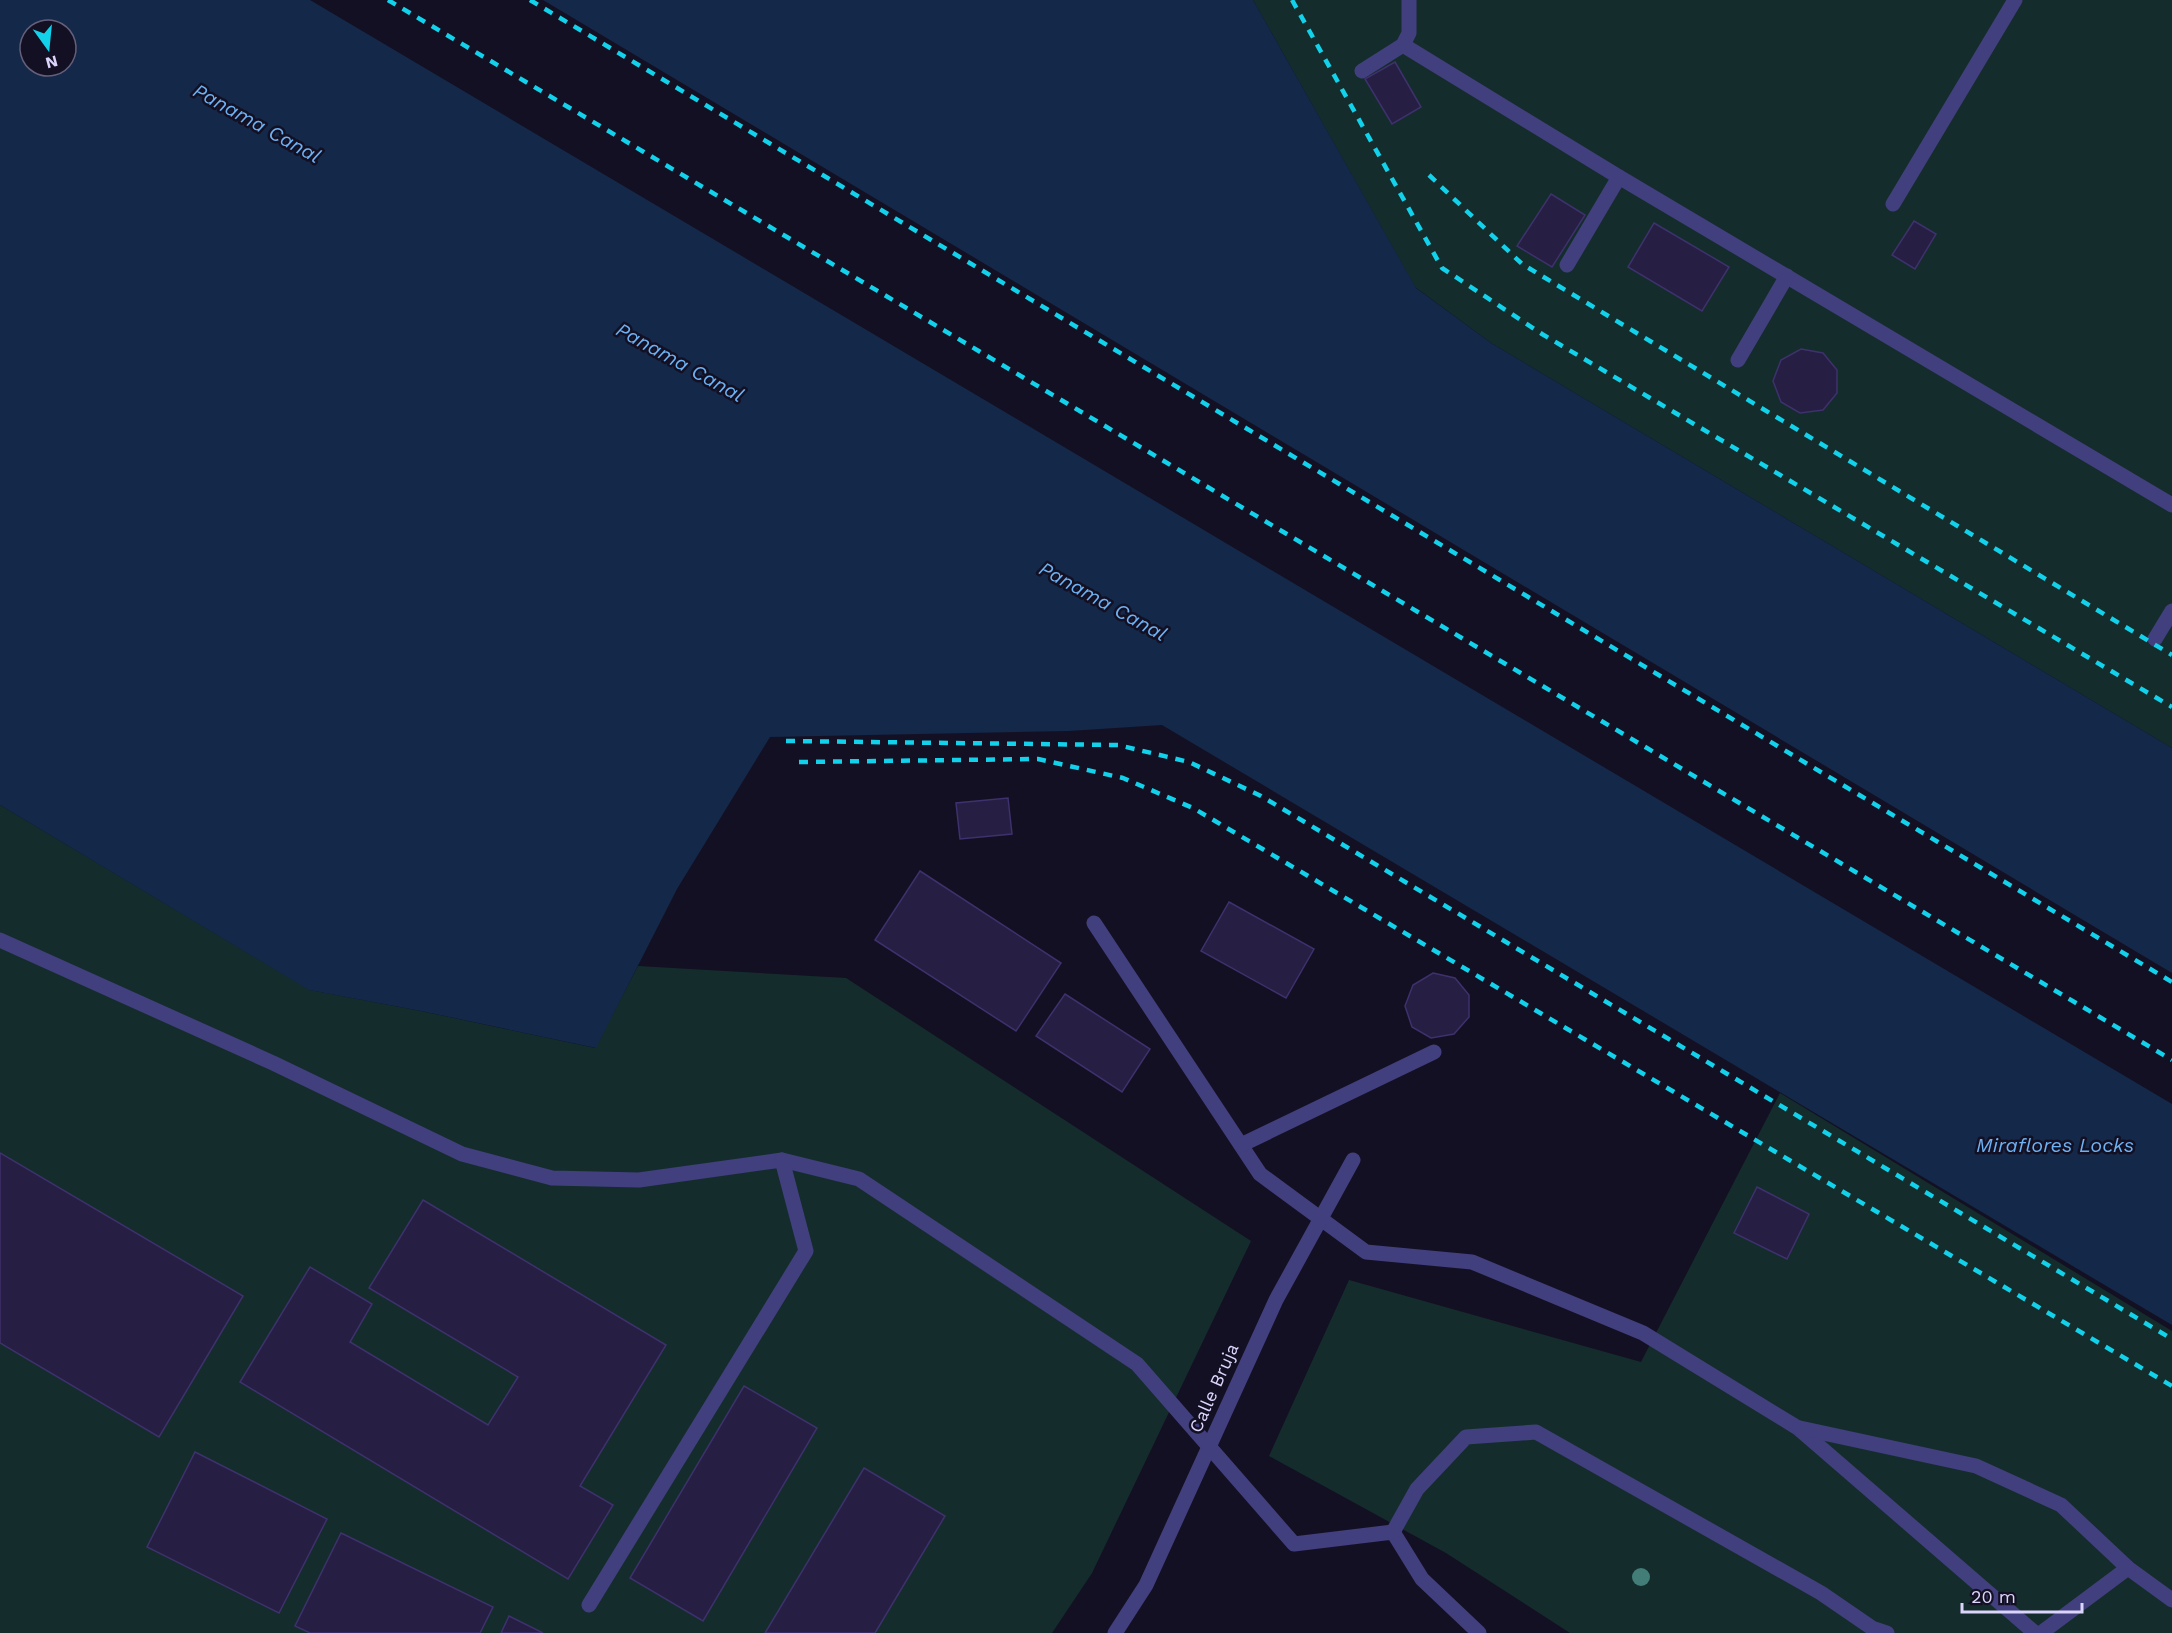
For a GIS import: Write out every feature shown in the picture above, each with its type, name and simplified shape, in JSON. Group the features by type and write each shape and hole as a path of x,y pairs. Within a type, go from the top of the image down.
{"lane":[{"path":"1362,71 1403,45 1409,33 1409,0"},
{"path":"1893,204 2015,0"},
{"path":"1403,45 1619,177 2172,505"},
{"path":"1568,265 1619,177"},
{"path":"1738,360 1787,276"},
{"path":"2155,639 2172,611"},
{"path":"1094,923 1260,1174 1366,1252 1472,1262 1643,1333 1798,1428 2035,1633"},
{"path":"0,940 273,1063 462,1154 552,1178 628,1180 782,1160 859,1179 1137,1364 1294,1544 1393,1532"},
{"path":"1241,1145 1434,1052"},
{"path":"589,1605 806,1251 782,1160"},
{"name":"Calle Bruja","path":"1115,1633 1146,1585 1276,1299 1353,1160"},
{"path":"1798,1428 1976,1466 2061,1505 2128,1568 2172,1600"},
{"path":"1393,1532 1417,1489 1466,1437 1536,1432 1821,1593 1872,1628 1887,1633"},
{"path":"1393,1532 1422,1579 1479,1633"},
{"path":"2040,1633 2128,1568"}],"green space":[{"path":"1253,0 2172,0 2172,748 1491,343 1415,287"},
{"path":"0,805 310,990 595,1048 638,966 846,978 1251,1241 1092,1573 1052,1633 0,1633"},
{"path":"1780,1093 2172,1331 2172,1633 1570,1633 1446,1553 1269,1456 1349,1280 1641,1362"}],"water":[{"path":"0,0 310,0 2172,1104 2172,1325 1162,725 1069,731 770,737 677,889 596,1048 309,990 0,805"},
{"path":"543,0 1253,0 1416,288 1491,343 2172,748 2172,973"}],"building":[{"path":"1395,62 1421,107 1392,124 1365,79"},
{"path":"1551,194 1585,215 1552,267 1517,246"},
{"path":"1914,221 1936,234 1915,269 1892,255"},
{"path":"1654,223 1729,267 1702,311 1628,267"},
{"path":"1801,349 1823,353 1837,370 1837,393 1823,410 1800,413 1781,402 1773,381 1781,360"},
{"path":"1008,798 1012,834 960,839 956,803"},
{"path":"920,871 1061,963 1016,1031 875,940"},
{"path":"1229,902 1314,949 1286,998 1201,951"},
{"path":"1433,973 1455,978 1469,995 1469,1017 1454,1034 1431,1038 1412,1027 1405,1006 1413,985"},
{"path":"1065,994 1150,1049 1122,1092 1036,1036"},
{"path":"0,1153 243,1296 159,1437 0,1343"},
{"path":"1757,1187 1809,1214 1787,1259 1734,1233"},
{"path":"423,1200 666,1345 580,1486 613,1505 568,1579 240,1382 310,1267 372,1304 350,1342 488,1425 518,1377 369,1288"},
{"path":"744,1386 817,1428 703,1621 630,1578"},
{"path":"195,1452 327,1519 279,1613 147,1547"},
{"path":"864,1468 945,1516 875,1633 765,1633"},
{"path":"341,1533 493,1607 480,1633 310,1633 295,1626"},
{"path":"509,1616 543,1633 501,1633"}],"railway":[{"path":"388,0 2172,1060"},
{"path":"530,0 2172,982"},
{"path":"1292,0 1442,268 1542,334 2172,707"},
{"path":"1429,175 1522,264 2172,655"},
{"path":"786,741 1118,745 1189,762 1261,796 2172,1339"},
{"path":"799,762 1038,759 1123,778 1193,808 2172,1386"}],"water label":[{"name":"Panama Canal","path":"257,123"},
{"name":"Panama Canal","path":"680,362"},
{"name":"Panama Canal","path":"1103,601"},
{"name":"Miraflores Locks","path":"2055,1145"}]}
